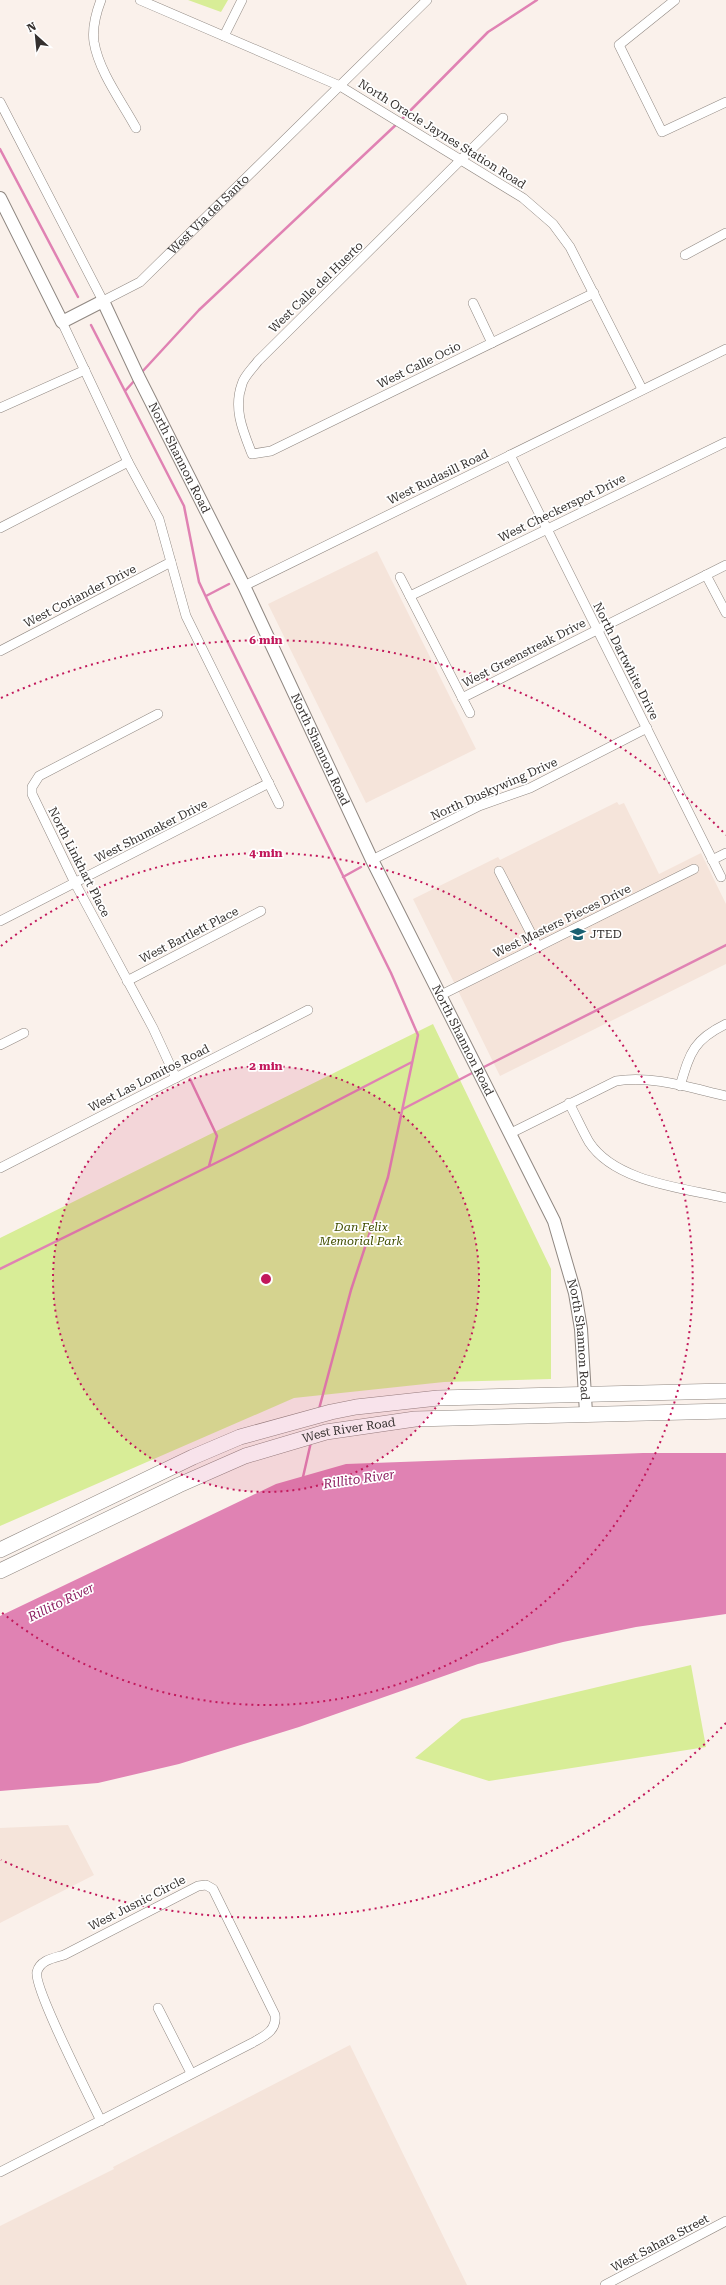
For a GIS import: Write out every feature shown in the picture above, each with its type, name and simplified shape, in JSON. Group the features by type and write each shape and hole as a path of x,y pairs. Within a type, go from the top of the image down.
{"main road":[{"name":"West River Road","path":"0,1550 193,1457 240,1437 299,1419 356,1407 438,1398 585,1393 726,1391"},
{"name":"West River Road","path":"0,1571 179,1485 245,1456 326,1432 415,1419 586,1413 726,1411"}],"street":[{"path":"101,0 95,17 94,42 101,63 136,128"},
{"name":"North Oracle Jaynes Station Road","path":"140,0 340,86 523,198 553,224 570,247 642,389"},
{"path":"224,36 242,0"},
{"name":"West Via del Santo","path":"62,322 140,282 428,0"},
{"path":"675,0 619,45 662,132 726,102"},
{"name":"North Shannon Road","path":"0,102 103,301 138,376 244,586 372,860 511,1133 554,1221 575,1293 581,1329 586,1413"},
{"name":"West Calle del Huerto","path":"252,454 241,427 238,407 242,383 258,361 463,160 503,118"},
{"path":"0,198 62,322 128,462 159,518 186,616 270,783 279,804"},
{"path":"684,255 726,233"},
{"name":"West Calle Ocio","path":"252,454 271,450 594,293"},
{"path":"473,303 492,342"},
{"name":"West Rudasill Road","path":"244,586 726,349"},
{"path":"0,408 85,370"},
{"name":"West Checkerspot Drive","path":"410,596 726,442"},
{"name":"North Dartwhite Drive","path":"510,455 597,630 648,728 721,877"},
{"path":"0,528 128,462"},
{"name":"West Coriander Drive","path":"0,651 171,562"},
{"name":"West Greenstreak Drive","path":"462,698 726,565"},
{"path":"706,574 726,613"},
{"path":"400,577 470,713"},
{"name":"North Linkhart Place","path":"158,714 48,772 29,784 34,801 153,1028 176,1078"},
{"name":"North Duskywing Drive","path":"372,860 479,806 530,788 648,728"},
{"name":"West Shumaker Drive","path":"0,921 270,783"},
{"path":"712,860 726,853"},
{"name":"West Masters Pieces Drive","path":"441,995 694,869"},
{"path":"500,871 538,947"},
{"name":"West Bartlett Place","path":"128,981 261,912"},
{"name":"West Las Lomitos Road","path":"0,1168 308,1010"},
{"path":"680,1086 690,1053 705,1036 726,1024"},
{"path":"0,1045 24,1032"},
{"path":"511,1133 616,1081 631,1079 680,1086 726,1096"},
{"path":"569,1103 590,1142 604,1158 621,1170 654,1181 726,1198"},
{"name":"West Jusnic Circle","path":"0,2172 252,2043 278,2027 275,2015 213,1889 207,1882 64,1955 47,1960 35,1968 39,1985 55,2026 101,2120"},
{"path":"158,2008 191,2073"},
{"name":"West Sahara Street","path":"604,2285 726,2221"}],"shaded area":[{"path":"377,551 476,749 366,803 268,604"},
{"name":"JTED","path":"617,802 619,805 624,803 659,874 701,853 726,904 726,964 500,1076 413,899 498,857 500,860"},
{"path":"68,1825 94,1875 0,1923 0,1828"},
{"path":"350,2045 467,2285 0,2285 0,2226 114,2169 113,2167"}],"green space":[{"path":"188,0 228,0 221,12"},
{"name":"Dan Felix Memorial Park","path":"433,1024 551,1269 551,1379 444,1382 294,1398 0,1526 0,1238"},
{"path":"691,1665 706,1747 489,1781 415,1758 462,1719"}],"water":[{"name":"Rillito River","path":"643,1453 726,1453 726,1614 636,1627 563,1642 478,1664 299,1727 179,1764 98,1783 0,1791 0,1616 276,1484 346,1464"}],"waterway":[{"path":"141,373 199,310 400,121 488,32 537,0"},
{"path":"0,149 78,297"},
{"path":"91,325 184,506 199,582 391,973 418,1035 388,1177 351,1290 319,1409"},
{"path":"125,391 135,380"},
{"path":"206,596 229,584"},
{"path":"343,877 361,867"},
{"path":"482,1068 726,945"},
{"path":"0,1269 232,1155 412,1062"},
{"path":"403,1109 476,1071"},
{"path":"190,1079 217,1136 209,1166"},
{"path":"303,1477 311,1442"}],"place":[{"name":"JTED","path":"578,934"}]}
